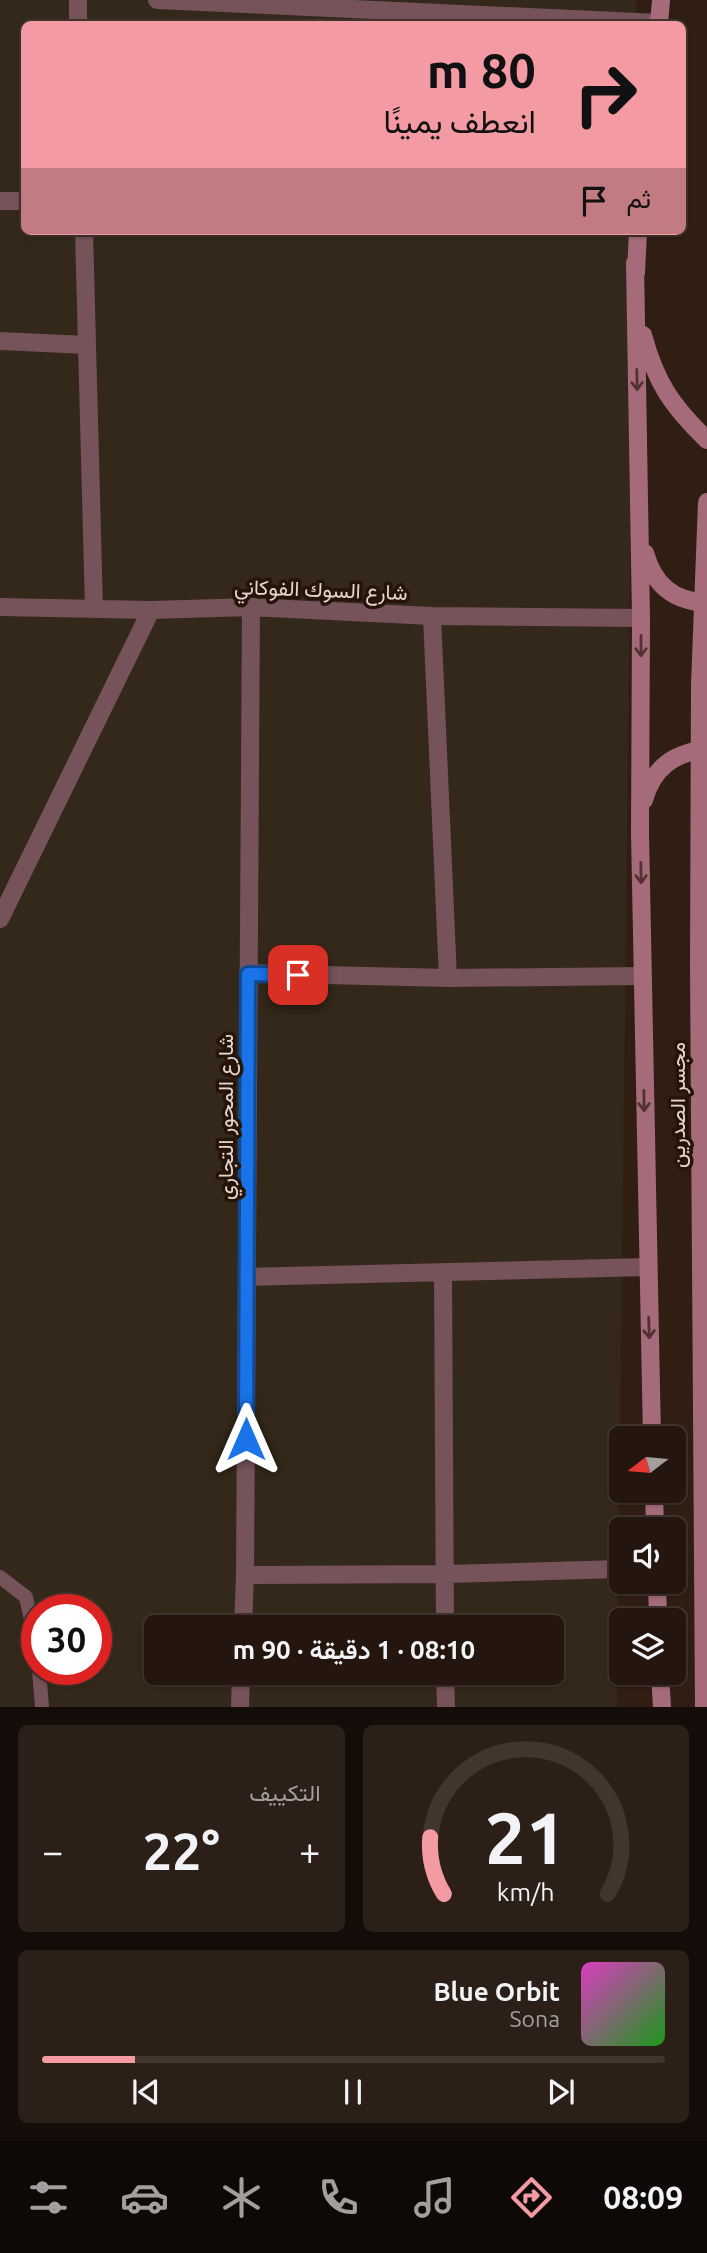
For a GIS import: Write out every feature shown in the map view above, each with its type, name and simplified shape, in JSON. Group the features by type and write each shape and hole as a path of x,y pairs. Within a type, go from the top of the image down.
{"main road":[{"path":"659,21 661,0"},
{"path":"638,235 635,263 641,618 640,833 652,1426"},
{"path":"635,263 641,326 651,365 665,393 707,440"},
{"name":"مجسر الصدرين","path":"704,1707 699,939 700,685 707,502"},
{"path":"640,529 645,556 657,581 677,597 707,603"},
{"path":"640,833 643,802 649,782 660,769 684,754 707,750"},
{"path":"661,1685 662,1707"}],"street":[{"path":"78,0 78,21"},
{"path":"157,0 596,21"},
{"path":"0,201 21,201"},
{"path":"84,235 94,609"},
{"path":"0,341 87,345"},
{"name":"شارع السوك الفوكاني","path":"0,607 151,610 251,607 432,616 641,618"},
{"name":"شارع المحور التجاري","path":"244,1615 251,607"},
{"path":"0,919 151,610"},
{"path":"432,616 448,978"},
{"path":"248,974 448,978 642,976"},
{"path":"247,1277 647,1267"},
{"path":"443,1273 445,1615"},
{"path":"246,1575 445,1574 609,1569"},
{"path":"240,1707 241,1685"},
{"path":"445,1685 446,1707"}],"lane":[{"path":"0,1577 22,1594"},
{"path":"40,1685 42,1707"}],"shaded area":[{"path":"0,0 636,0 636,21 21,21 21,235 634,235 620,1426 609,1426 609,1503 619,1503 619,1517 609,1517 609,1594 618,1594 618,1608 609,1608 609,1685 617,1685 617,1707 0,1707"}],"route":[{"path":"246,1439 248,974 298,975"}]}
